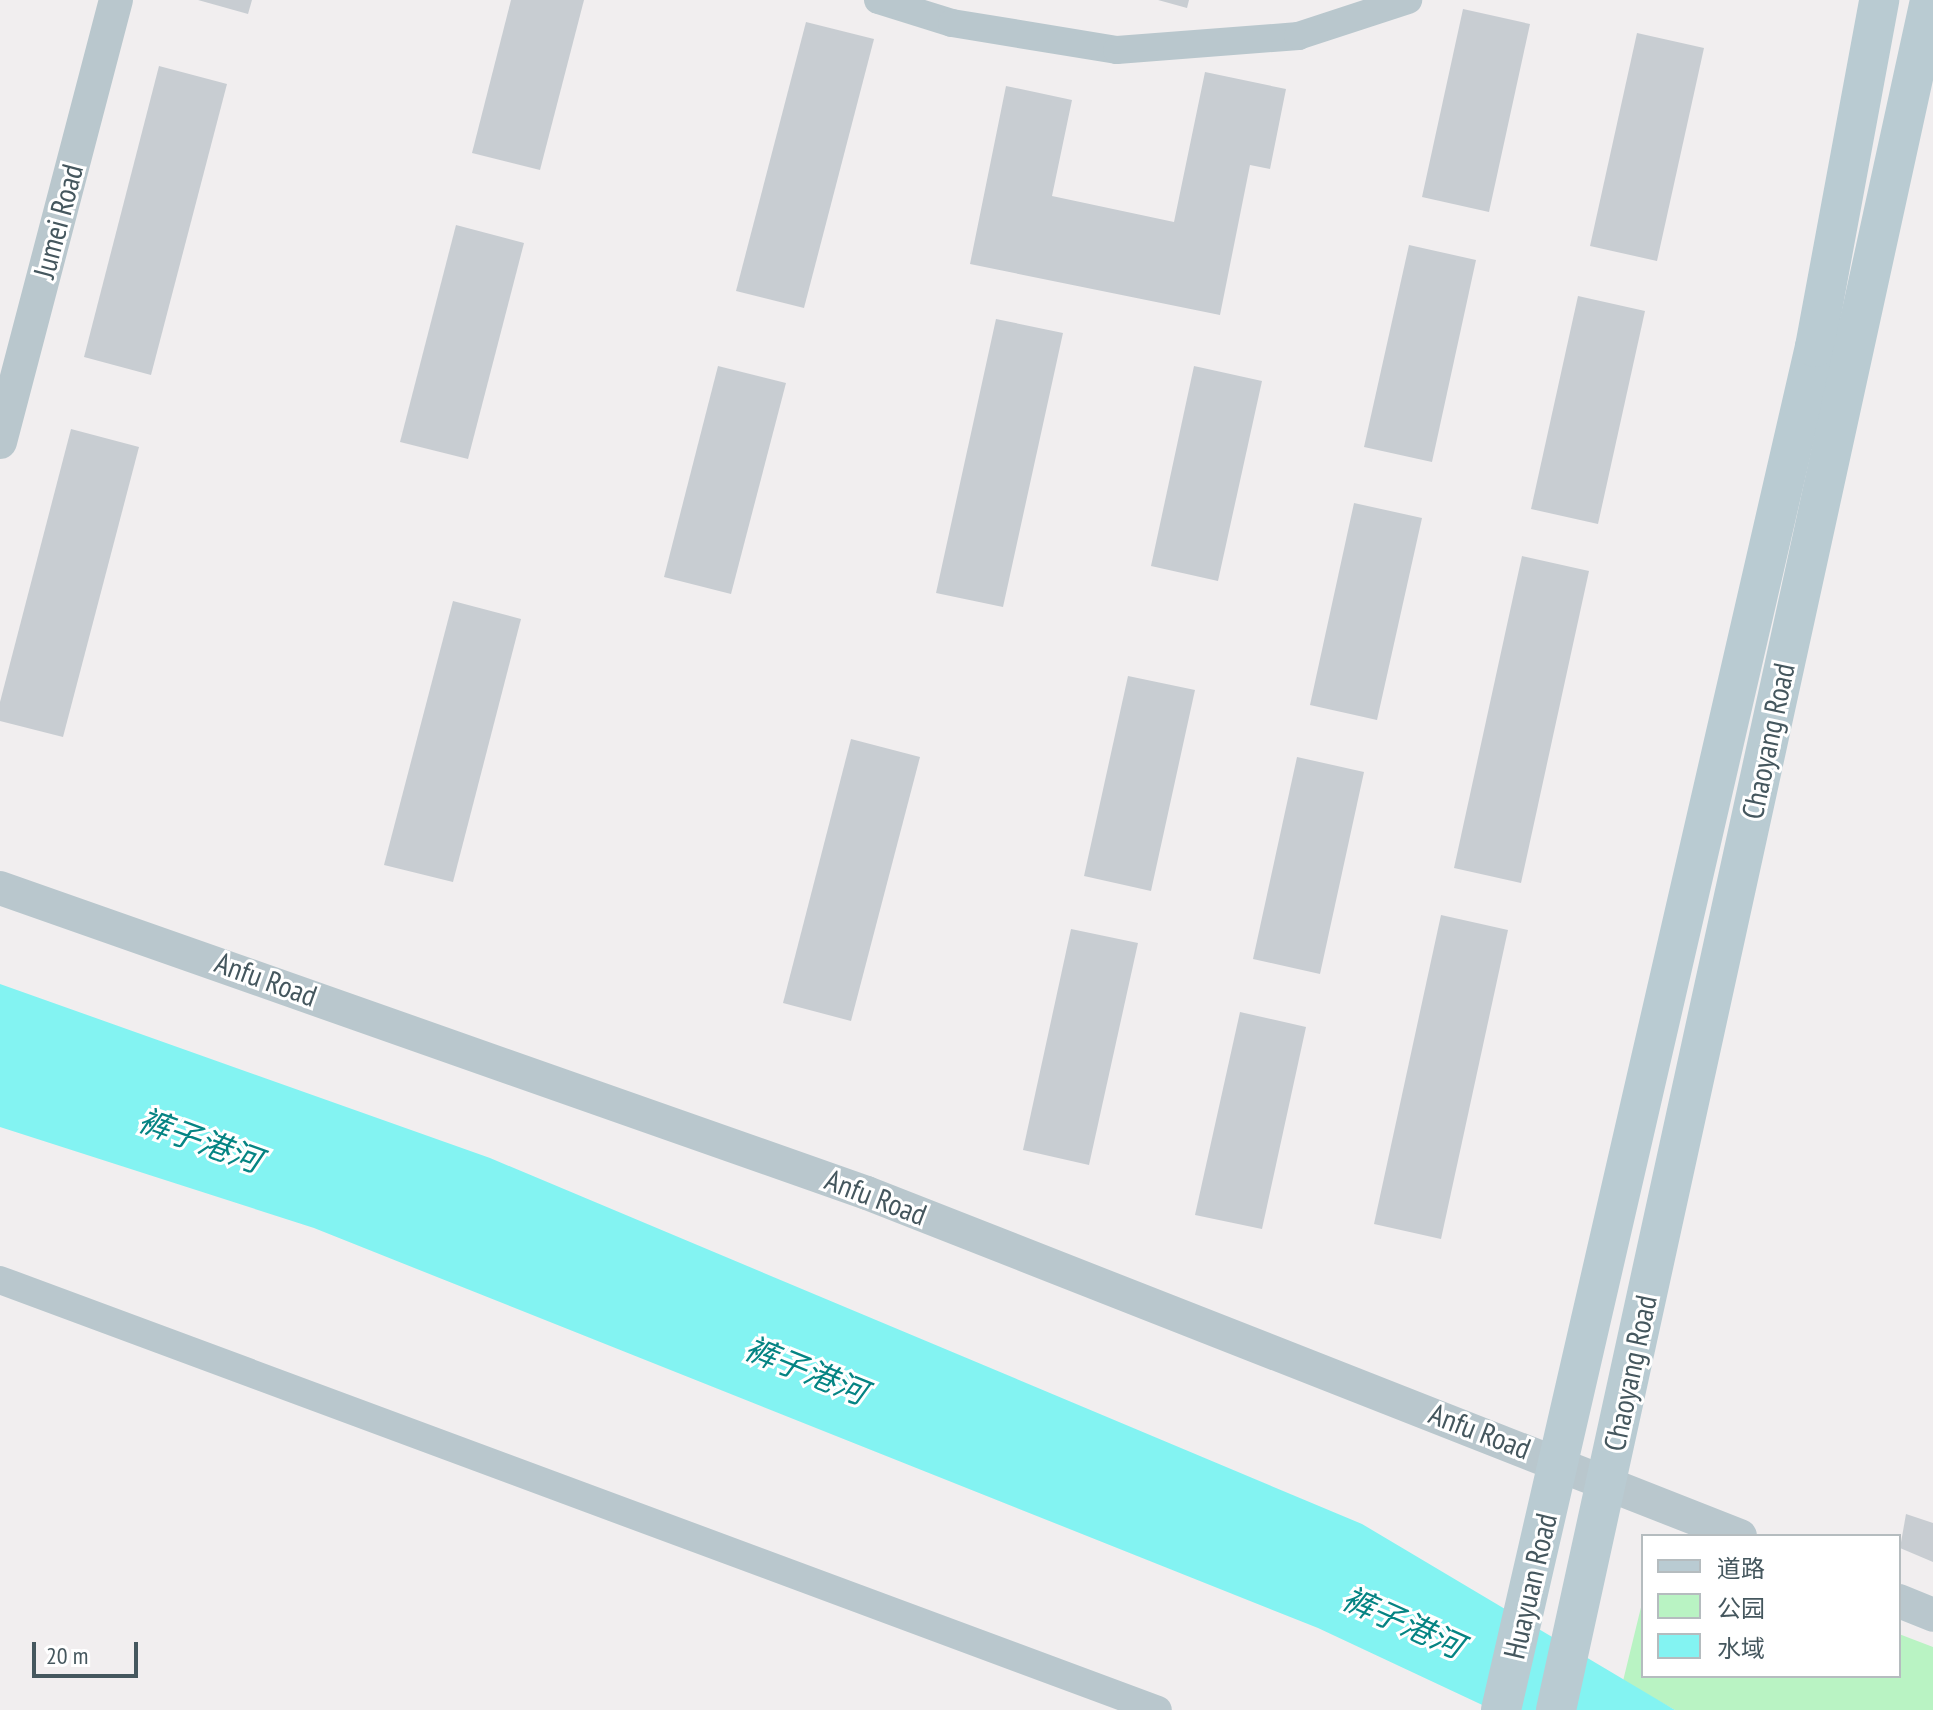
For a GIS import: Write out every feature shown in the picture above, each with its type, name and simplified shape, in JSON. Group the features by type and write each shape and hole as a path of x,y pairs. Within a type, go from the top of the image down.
{"main road":[{"name":"Chaoyang Road","path":"1559,1462 1815,347 1879,0"},
{"name":"Chaoyang Road","path":"1606,1481 1929,6"},
{"name":"Huayuan Road","path":"1501,1710 1559,1462"},
{"name":"Huayuan Road","path":"1556,1710 1606,1481"}],"street":[{"name":"Jumei Road","path":"0,442 116,0"},
{"path":"878,0 952,23 1117,50 1298,36 1408,0"},
{"path":"1887,0 1929,6"},
{"name":"Anfu Road","path":"0,888 867,1193 1559,1462 1735,1534"},
{"path":"0,1280 1158,1710"},
{"path":"1901,1602 1933,1615"}],"green space":[{"path":"1641,1607 1641,1678 1901,1678 1901,1635 1933,1647 1933,1710 1675,1710 1623,1681"}],"water":[{"name":"裤子港河","path":"0,984 490,1158 1362,1524 1675,1710 1493,1710 1318,1628 314,1228 0,1127"}],"building":[{"path":"198,0 252,0 248,14"},
{"path":"511,0 584,0 540,170 472,153"},
{"path":"1158,0 1189,0 1187,8"},
{"path":"1463,9 1530,24 1489,212 1422,197"},
{"path":"806,22 874,39 804,308 736,291"},
{"path":"1637,33 1704,48 1657,261 1590,246"},
{"path":"159,66 227,84 151,375 84,357"},
{"path":"1205,72 1286,89 1270,169 1250,165 1220,315 970,264 1006,86 1072,100 1052,196 1174,222"},
{"path":"456,225 524,243 468,459 400,442"},
{"path":"1409,245 1476,260 1432,462 1364,447"},
{"path":"1578,296 1645,311 1598,524 1531,509"},
{"path":"996,319 1063,333 1003,607 936,593"},
{"path":"718,366 786,383 731,594 664,577"},
{"path":"1194,366 1262,381 1218,581 1151,566"},
{"path":"71,429 139,447 63,737 0,721 0,702"},
{"path":"1354,503 1422,518 1377,720 1310,705"},
{"path":"1522,556 1589,571 1521,883 1454,868"},
{"path":"453,601 521,619 453,882 384,865"},
{"path":"1128,676 1195,690 1151,891 1084,876"},
{"path":"851,739 920,757 851,1021 783,1003"},
{"path":"1297,757 1364,772 1320,974 1253,959"},
{"path":"1441,915 1508,930 1441,1239 1374,1224"},
{"path":"1071,929 1138,943 1089,1165 1023,1150"},
{"path":"1240,1012 1306,1027 1262,1229 1195,1215"},
{"path":"1906,1514 1933,1523 1933,1562 1901,1548"}]}
